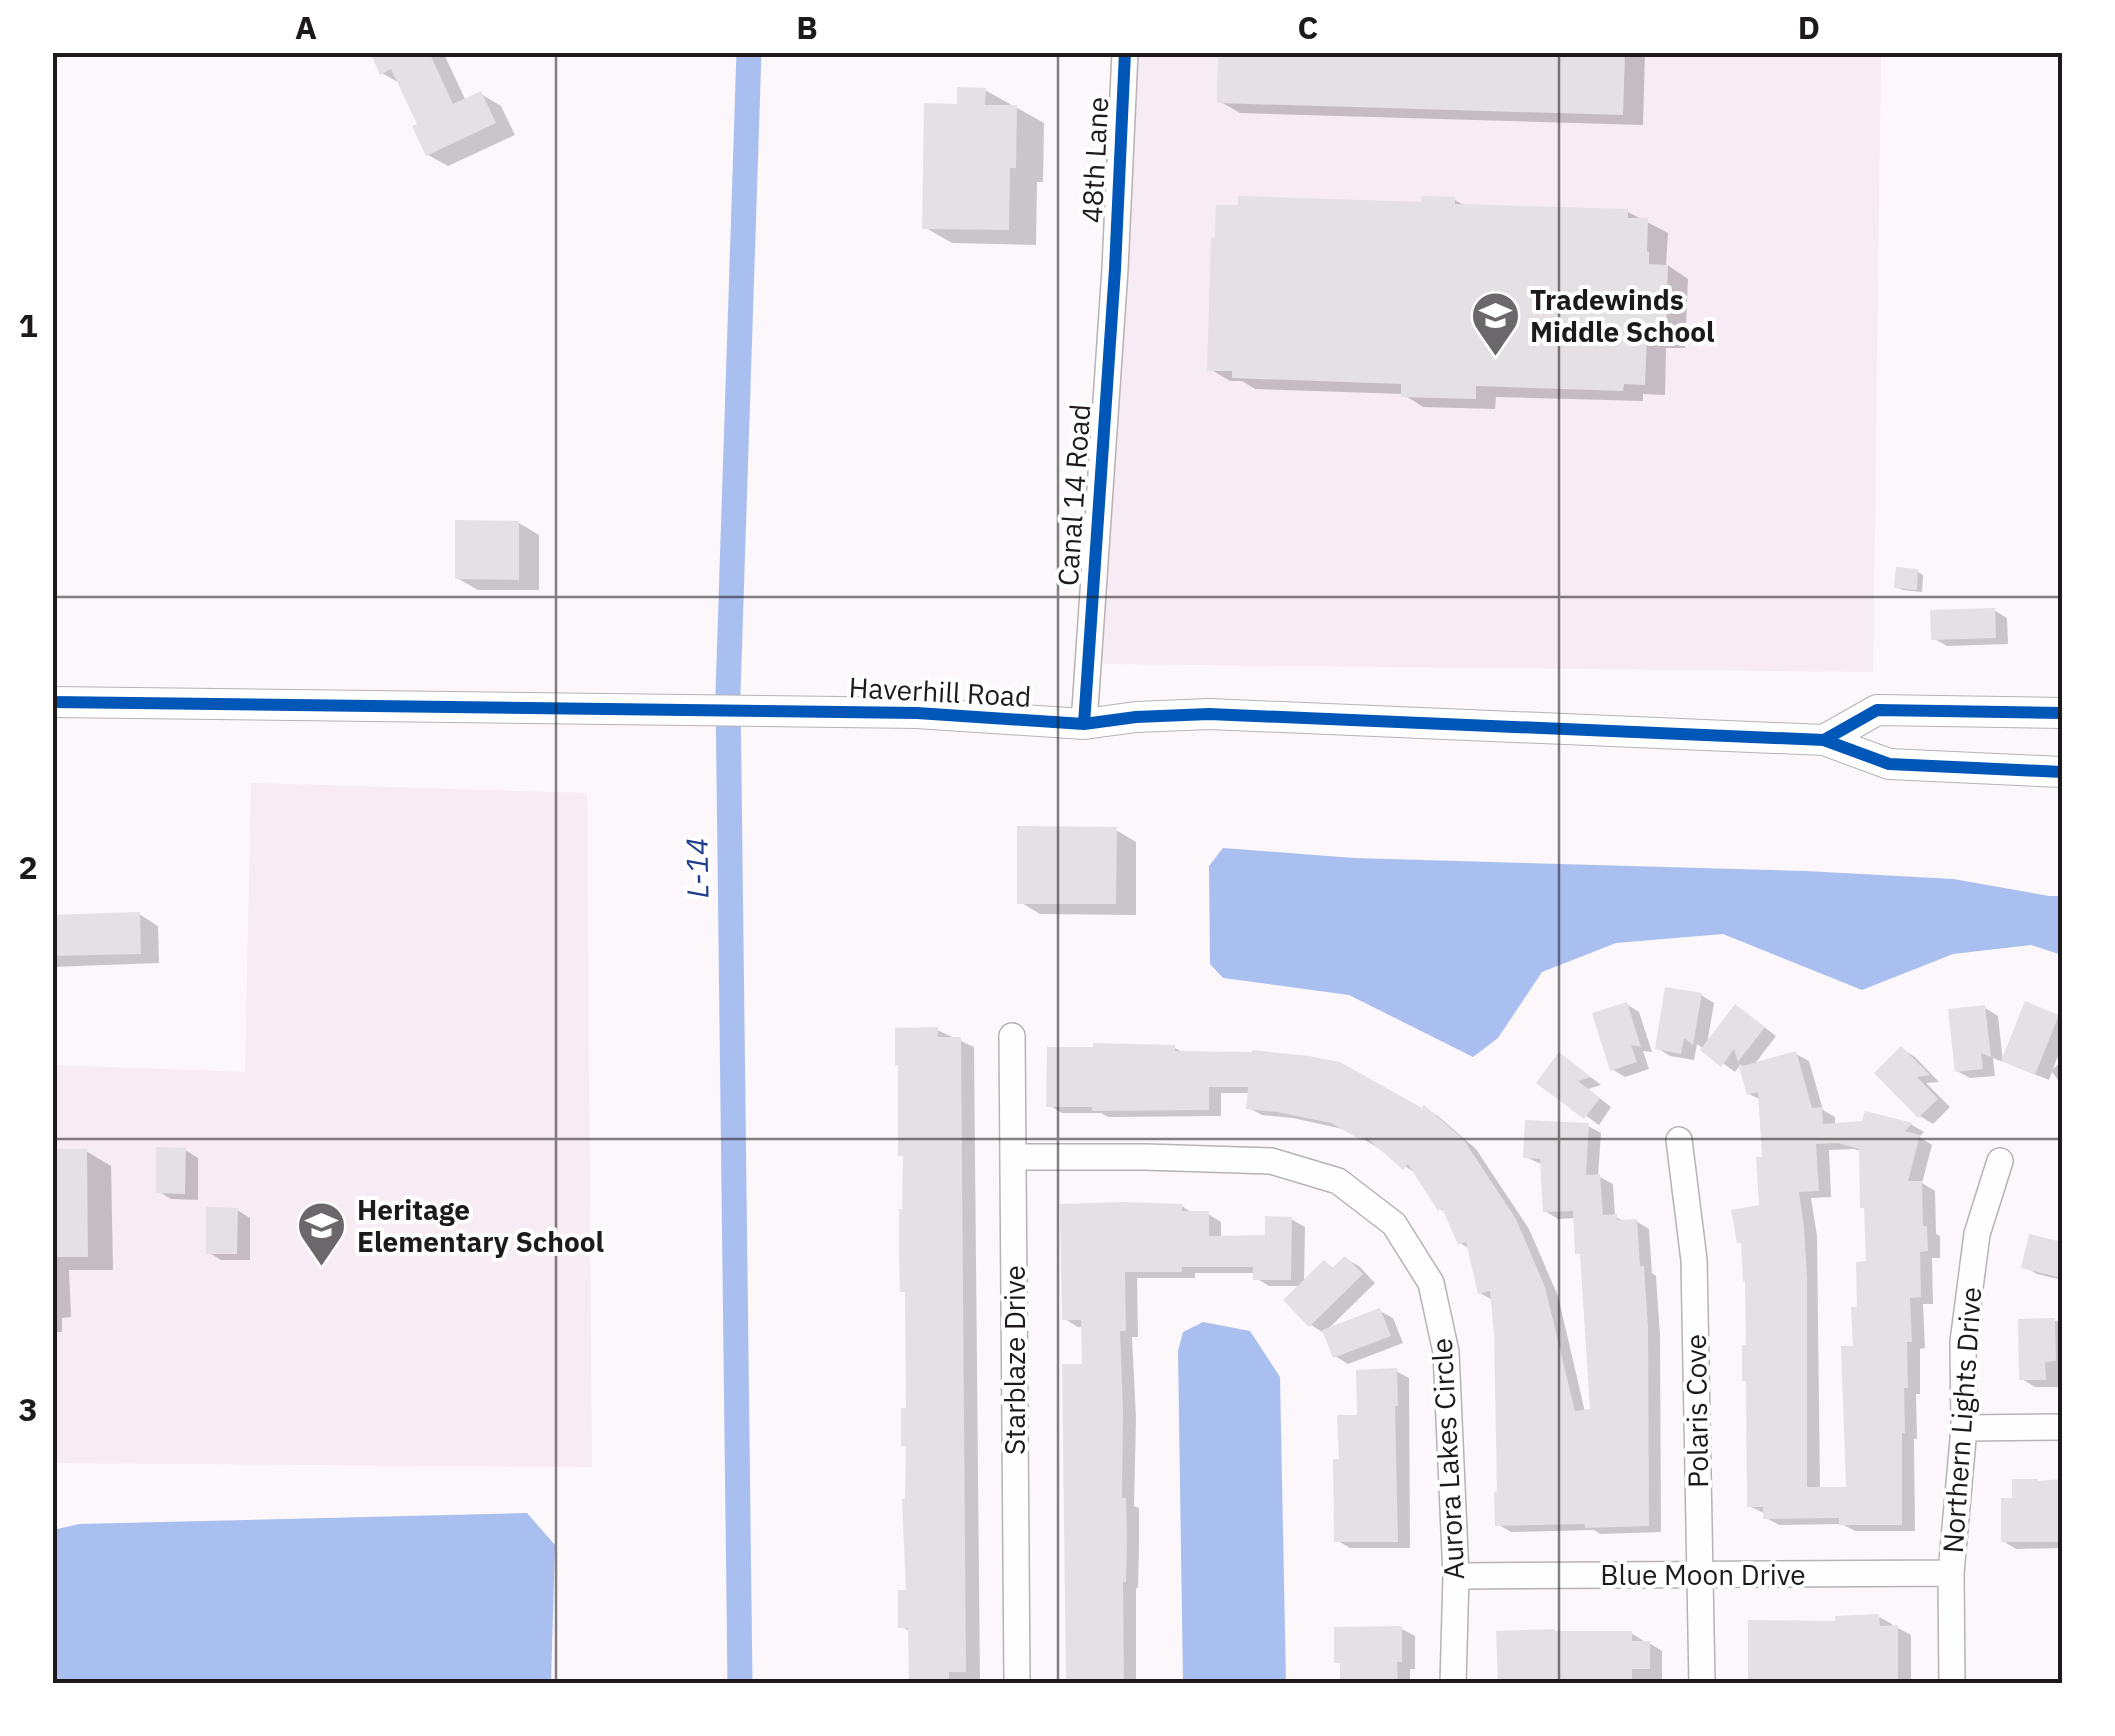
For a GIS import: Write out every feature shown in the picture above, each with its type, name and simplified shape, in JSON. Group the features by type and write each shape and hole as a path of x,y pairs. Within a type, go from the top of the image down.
{"street":[{"name":"48th Lane","path":"1115,269 1125,52"},
{"name":"Canal 14 Road","path":"1084,724 1115,269"},
{"name":"Haverhill Road","path":"52,702 794,711 1084,724 1209,714 1824,740 1889,764 2062,772"},
{"path":"1824,740 1877,710 2062,713"},
{"name":"Starblaze Drive","path":"1012,1036 1017,1684"},
{"name":"Polaris Cove","path":"1679,1140 1694,1260 1702,1684"},
{"name":"Aurora Lakes Circle","path":"1014,1157 1271,1161 1338,1181 1394,1224 1431,1284 1446,1352 1456,1576 1453,1684"},
{"name":"Northern Lights Drive","path":"1952,1684 1950,1573 1964,1428 1963,1342 1978,1234 2000,1160"},
{"path":"1964,1428 2062,1427"},
{"name":"Blue Moon Drive","path":"1456,1576 1950,1573"}],"shaded area":[{"name":"Tradewinds Middle School","path":"1124,53 1881,53 1873,672 1103,664"},
{"name":"Heritage Elementary School","path":"251,783 587,793 592,1467 53,1463 53,1065 245,1072"}],"water":[{"path":"1223,848 1354,858 1953,879 2062,896 2062,955 2031,945 1953,954 1862,990 1723,934 1616,943 1542,972 1498,1038 1473,1057 1349,995 1223,978 1210,964 1209,866"},
{"path":"1203,1322 1250,1331 1280,1377 1286,1683 1183,1683 1178,1351 1183,1332"},
{"path":"527,1513 555,1545 551,1683 53,1683 53,1530 79,1524"}],"building":[{"path":"370,52 429,52 453,104 481,91 496,123 426,156 412,126 417,124 391,69 380,75"},
{"path":"1218,52 1625,52 1623,115 1217,103"},
{"path":"957,87 986,88 985,105 1017,105 1016,168 1010,168 1009,230 922,229 924,103 957,104"},
{"path":"1238,196 1421,202 1422,196 1455,197 1455,204 1628,209 1628,218 1648,218 1649,264 1668,265 1666,338 1647,337 1645,385 1624,384 1623,391 1476,386 1476,399 1401,397 1401,384 1232,378 1232,371 1207,371 1211,238 1215,237 1216,205 1238,205"},
{"path":"455,520 519,521 519,580 455,579"},
{"path":"1896,567 1918,569 1917,590 1894,588"},
{"path":"1995,608 1996,638 1931,640 1930,610"},
{"path":"1017,826 1117,827 1116,904 1017,904"},
{"path":"140,912 141,954 52,956 52,915"},
{"path":"1665,987 1702,993 1693,1045 1684,1038 1681,1054 1655,1049"},
{"path":"2025,1001 2059,1015 2035,1075 2001,1061"},
{"path":"1627,1002 1641,1047 1631,1045 1637,1062 1610,1071 1592,1013"},
{"path":"1735,1004 1765,1027 1738,1062 1734,1049 1721,1067 1700,1050"},
{"path":"1985,1005 1991,1057 1981,1053 1983,1069 1955,1072 1948,1009"},
{"path":"938,1027 938,1037 961,1037 966,1672 949,1672 949,1684 909,1684 908,1628 898,1628 898,1590 906,1590 902,1499 906,1446 901,1446 901,1408 906,1408 905,1292 900,1292 899,1255 903,1156 898,1156 895,1028"},
{"path":"1093,1043 1175,1045 1175,1051 1252,1050 1309,1056 1340,1062 1422,1108 1424,1105 1463,1139 1516,1219 1545,1287 1575,1411 1590,1409 1580,1254 1575,1254 1573,1211 1543,1212 1540,1159 1523,1158 1525,1120 1589,1123 1586,1175 1600,1174 1603,1215 1617,1214 1617,1220 1637,1219 1640,1266 1644,1266 1649,1526 1495,1526 1494,1333 1490,1291 1478,1294 1466,1242 1458,1245 1442,1208 1438,1211 1408,1164 1403,1170 1366,1137 1363,1141 1331,1123 1246,1109 1248,1087 1209,1087 1209,1110 1092,1111 1092,1107 1046,1107 1047,1047 1093,1047"},
{"path":"1901,1046 1930,1075 1917,1077 1938,1099 1918,1118 1874,1073"},
{"path":"1796,1051 1812,1108 1822,1107 1823,1124 1862,1121 1865,1111 1913,1123 1905,1131 1920,1135 1908,1181 1922,1181 1928,1251 1920,1252 1921,1297 1910,1298 1912,1342 1907,1342 1908,1388 1904,1388 1902,1525 1839,1525 1839,1518 1763,1519 1763,1507 1747,1507 1746,1381 1742,1381 1745,1281 1741,1243 1737,1243 1731,1210 1759,1205 1756,1157 1762,1157 1758,1092 1747,1095 1739,1067","holes":["1838,1143 1859,1149 1866,1261 1856,1262 1857,1307 1851,1307 1853,1346 1841,1346 1846,1487 1807,1487 1807,1278 1799,1192 1819,1191 1816,1144"]},
{"path":"1559,1052 1591,1077 1578,1081 1600,1098 1584,1119 1536,1083"},
{"path":"156,1147 186,1148 185,1194 156,1193"},
{"path":"52,1149 87,1149 88,1257 52,1257"},
{"path":"1060,1204 1182,1204 1182,1211 1209,1211 1209,1236 1265,1235 1265,1216 1292,1217 1291,1280 1253,1280 1253,1267 1125,1272 1126,1331 1120,1331 1122,1498 1126,1498 1127,1536 1123,1582 1124,1684 1066,1684 1062,1364 1082,1364 1081,1320 1062,1320"},
{"path":"206,1207 238,1208 237,1254 206,1254"},
{"path":"2029,1234 2062,1242 2062,1278 2021,1268"},
{"path":"1345,1256 1363,1274 1309,1327 1283,1300 1324,1260 1332,1268"},
{"path":"1380,1308 1391,1336 1333,1358 1322,1330"},
{"path":"2055,1318 2056,1361 2045,1362 2046,1380 2019,1380 2018,1319"},
{"path":"1397,1368 1398,1542 1334,1542 1333,1459 1339,1459 1337,1415 1357,1415 1356,1370"},
{"path":"2012,1479 2062,1479 2062,1542 2001,1542 2001,1498 2012,1498"},
{"path":"1879,1614 1880,1626 1898,1625 1898,1684 1748,1684 1748,1620 1835,1621 1835,1616"},
{"path":"1402,1626 1398,1684 1340,1684 1340,1663 1334,1663 1334,1627"},
{"path":"1496,1631 1632,1631 1632,1641 1650,1641 1650,1669 1632,1669 1632,1684 1498,1684"}],"waterway":[{"name":"L-14","path":"740,1684 728,693 749,52"}],"cycle path":[{"path":"1084,724 1115,269 1125,52"},
{"path":"52,702 917,713 1084,724 1209,714 1824,740 1889,764 2062,772"},
{"path":"1824,740 1877,710 2062,713"}],"place":[{"name":"Tradewinds Middle School","path":"1495,358"},
{"name":"Heritage Elementary School","path":"322,1268"}]}
